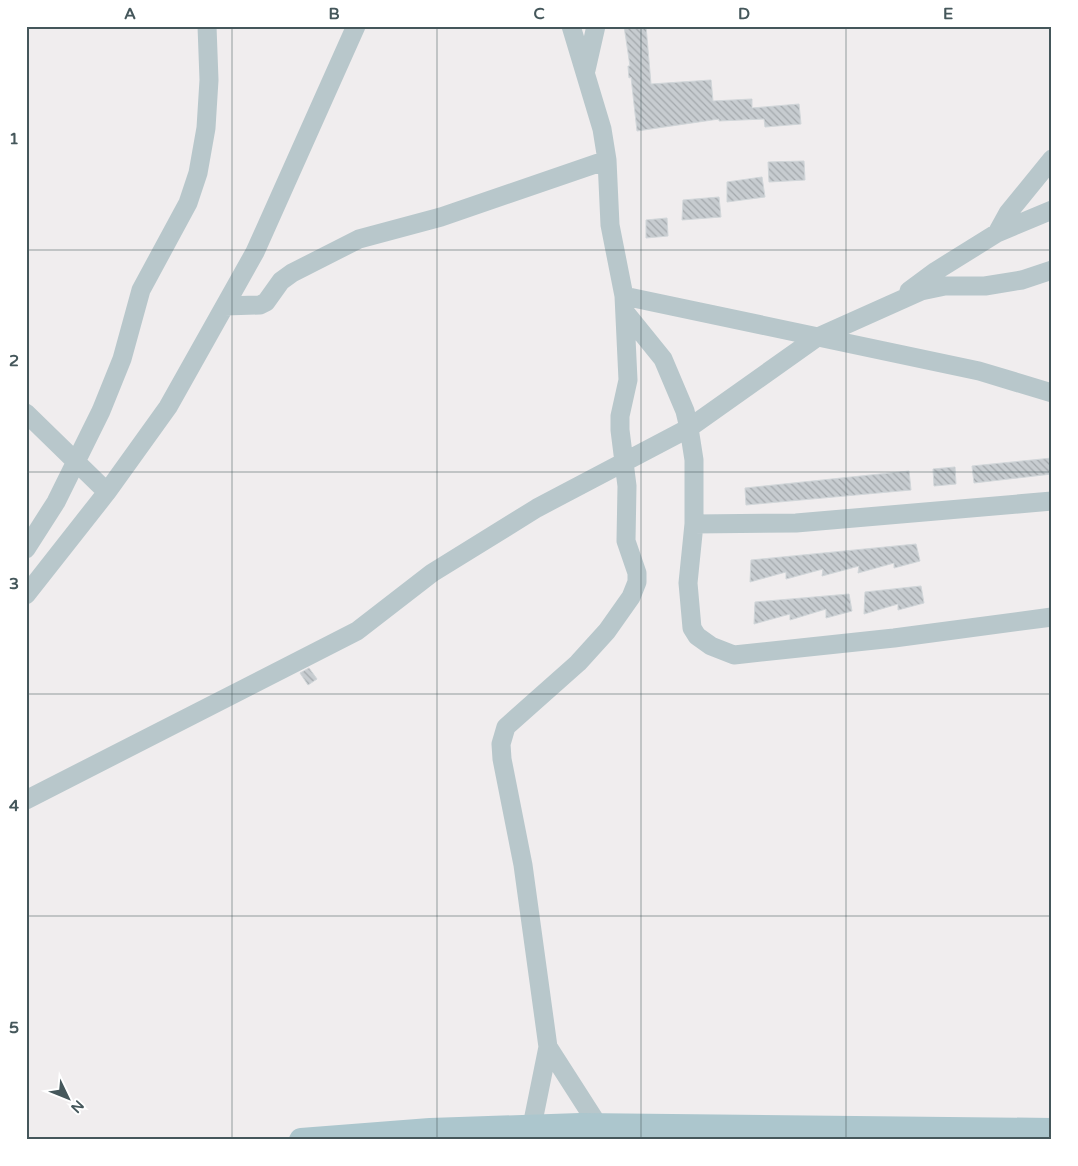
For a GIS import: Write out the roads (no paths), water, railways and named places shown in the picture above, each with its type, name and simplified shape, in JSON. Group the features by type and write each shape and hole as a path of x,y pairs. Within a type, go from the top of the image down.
{"main road":[{"path":"301,1140 489,1134 532,1126 598,1125 712,1133 968,1135 1052,1130"}],"street":[{"path":"26,595 107,492 168,407 255,252 356,26"},
{"path":"532,1126 548,1046 524,865 502,759 501,744 506,727 578,663 607,631 631,597 637,582 637,573 626,542 627,486 620,423 628,380 625,304 610,225 608,160 586,70 571,26"},
{"path":"586,70 596,26"},
{"path":"26,549 56,502 101,411 122,359 141,290 188,203 198,172 206,128 208,27"},
{"path":"997,234 1008,214 1052,159"},
{"path":"225,306 260,305 266,302 281,281 292,273 359,239 441,217 608,160"},
{"path":"890,305 936,271 997,234 1052,210"},
{"path":"26,800 357,631 432,573 537,508 689,428 816,338 921,290 945,286 985,286 1022,280 1052,270"},
{"path":"625,304 816,338 979,371 1052,393"},
{"path":"625,304 663,359 685,411 689,428 694,460 694,524 688,583 692,628 697,636 720,651 734,655 866,641 1052,617"},
{"path":"26,413 107,492"},
{"path":"694,524 796,523 1052,501"},
{"path":"548,1046 598,1125"}]}
